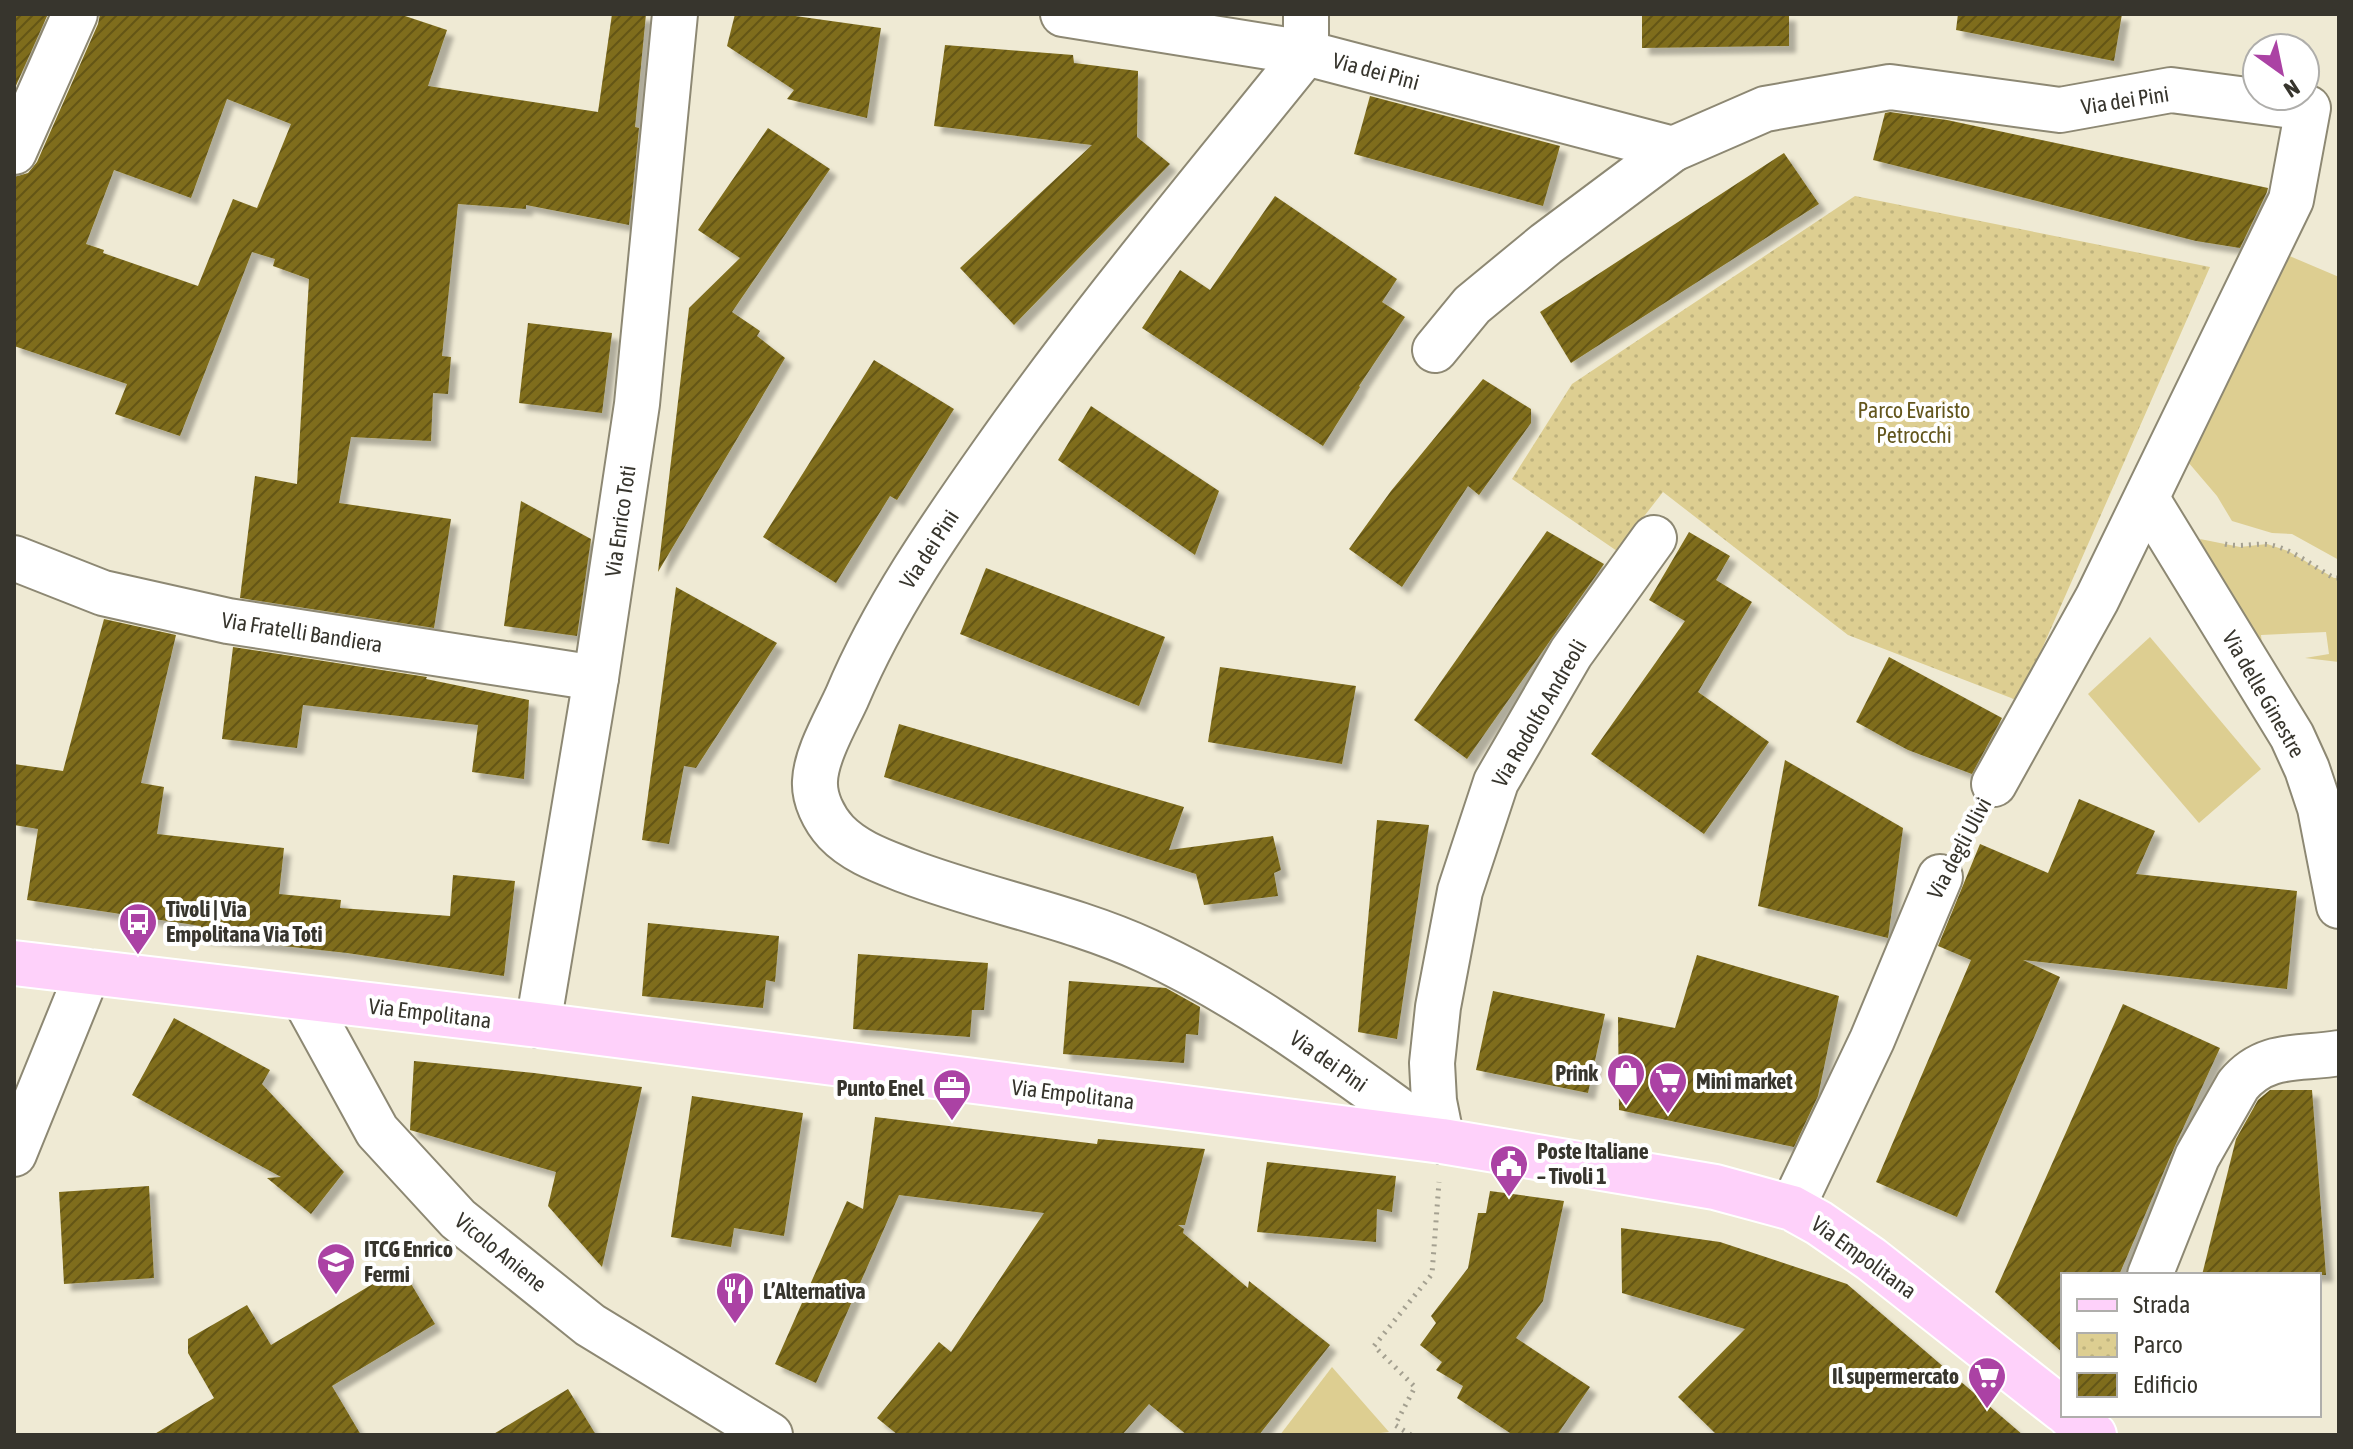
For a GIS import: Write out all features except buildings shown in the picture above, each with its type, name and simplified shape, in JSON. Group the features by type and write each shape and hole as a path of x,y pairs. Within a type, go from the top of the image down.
{"main road":[{"name":"Via Empolitana","path":"14,963 538,1025 1442,1141 1686,1181 1766,1199 1792,1208 1819,1223 1871,1259 2061,1405"}],"street":[{"path":"14,152 75,14"},
{"name":"Via Enrico Toti","path":"538,1025 596,678 637,404 675,14"},
{"path":"1063,14 1306,34"},
{"name":"Via dei Pini","path":"1442,1141 1250,1006 1171,962 1103,933 946,886 872,857 846,841 827,821 814,784 822,754 866,654 900,593 948,519 1053,369 1173,216 1306,34 1673,149"},
{"name":"Via dei Pini","path":"1435,350 1472,305 1546,244 1673,149 1765,109 1890,87 2060,110 2171,90 2308,108 2291,200 2147,499"},
{"name":"Via delle Ginestre","path":"2147,499 2281,716 2307,769 2320,808 2339,906"},
{"name":"Via degli Ulivi","path":"1994,784 2097,599 2147,499"},
{"name":"Via Rodolfo Andreoli","path":"1442,1141 1434,1101 1432,1063 1438,1007 1460,891 1496,782 1571,653 1654,538"},
{"name":"Via Fratelli Bandiera","path":"14,558 103,593 228,621 596,678"},
{"name":"Via degli Ulivi","path":"1792,1208 1872,1040 1940,877"},
{"path":"14,1154 88,972"},
{"name":"Vicolo Aniene","path":"304,998 377,1131 458,1219 590,1325 770,1435"},
{"path":"2151,1273 2197,1157 2245,1075 2265,1064 2298,1055 2339,1053"}],"path":[{"path":"2173,541 2200,539 2240,547 2267,544 2288,551 2339,578"},
{"name":"Via degli Ulivi","path":"1940,877 1994,784"},
{"path":"1411,1435 1395,1425 1415,1387 1374,1346 1432,1274 1442,1141"}],"green space":[{"name":"Parco Evaristo Petrocchi","path":"1855,196 2210,267 2019,701 1848,635 1663,492 1617,551 1512,479 1572,384"},
{"path":"2285,254 2339,277 2339,560 2292,534 2272,533 2232,521 2217,496 2188,462"},
{"path":"2200,539 2240,547 2267,544 2288,551 2339,578 2339,662 2305,658 2329,654 2326,632 2261,635 2263,657 2213,582"},
{"path":"2150,637 2261,769 2199,823 2088,694"},
{"path":"1332,1367 1389,1432 1280,1435"}],"place":[{"name":"Tivoli | Via Empolitana Via Toti","path":"138,956"},
{"name":"Prink","path":"1626,1107"},
{"name":"Mini market","path":"1668,1115"},
{"name":"Punto Enel","path":"952,1122"},
{"name":"Poste Italiane – Tivoli 1","path":"1509,1198"},
{"name":"ITCG Enrico Fermi","path":"336,1296"},
{"name":"L’Alternativa","path":"735,1325"},
{"name":"Il supermercato","path":"1987,1410"}]}
